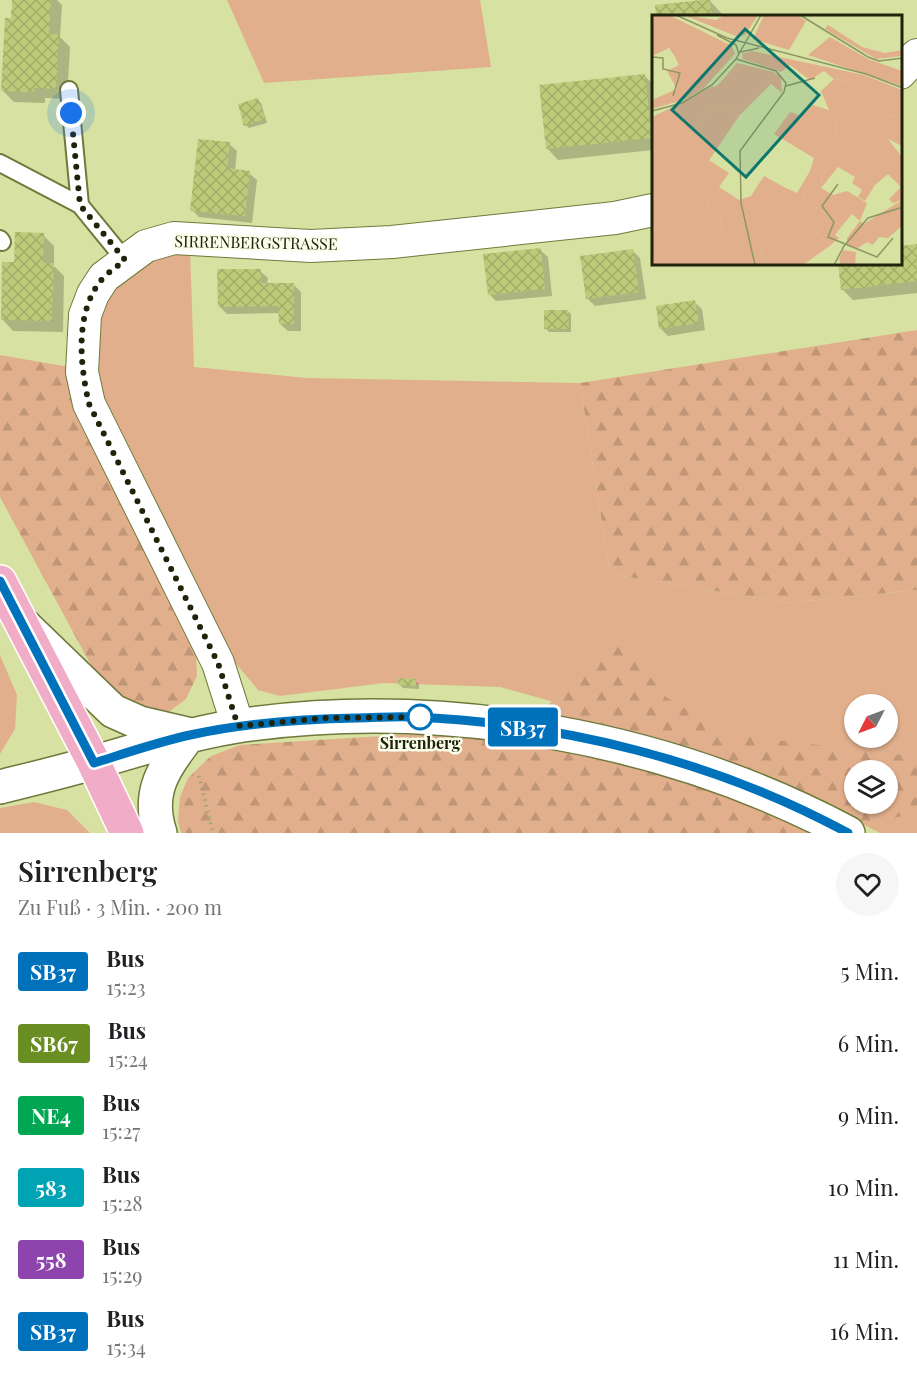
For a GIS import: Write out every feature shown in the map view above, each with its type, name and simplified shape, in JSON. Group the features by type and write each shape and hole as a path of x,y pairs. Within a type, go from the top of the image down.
{"main road":[{"path":"0,582 94,763 127,833"}],"street":[{"path":"902,71 917,55"},
{"name":"SIRRENBERGSTRASSE","path":"238,726 218,663 89,404 82,372 85,315 93,294 104,278 146,246 174,238 311,246 381,242 615,218 652,210"},
{"path":"19,620 113,711 140,723 189,735"},
{"path":"0,787 189,735 238,726 316,719 410,717 535,729 616,746 680,763 758,790 817,816 848,833"},
{"path":"160,833 155,801 162,772 189,735"}],"lane":[{"path":"69,90 80,205"},
{"path":"1,167 80,205 125,260"}],"path":[{"path":"189,735 213,833"}],"green space":[{"path":"227,0 480,0 491,67 264,83"},
{"path":"190,248 194,367 307,378 580,383 610,574 788,603 917,590 917,833 880,833 797,790 616,719 500,687 384,683 280,696 258,690 232,659 107,413 97,378 95,338 105,301 128,276 156,257"},
{"path":"917,330 917,590 788,603 610,574 580,383"},
{"path":"0,355 69,367 79,422 196,653 197,676 186,699 170,711 149,714 113,694 92,667 0,497"},
{"path":"620,638 666,697 728,734 917,757 917,812 867,825 845,814 898,814 898,760 844,760 844,814 797,790 624,731 534,718"},
{"path":"0,655 17,695 15,729 0,754"},
{"path":"431,733 519,742 608,759 766,807 812,833 181,833 178,821 180,797 188,778 211,756 240,745"},
{"path":"34,802 67,810 90,833 0,833 0,808"}],"building":[{"path":"12,0 51,0 49,34 59,34 56,89 34,88 34,93 1,91 5,18 11,18"},
{"path":"710,0 712,15 656,15 655,5"},
{"path":"645,74 652,138 546,149 539,85"},
{"path":"258,98 265,119 244,126 238,104"},
{"path":"198,139 230,142 227,168 250,171 245,216 190,211"},
{"path":"15,232 44,233 43,263 54,263 52,321 1,320 2,262 14,262"},
{"path":"917,244 917,281 841,290 838,266 902,266 902,246"},
{"path":"541,248 545,289 488,295 483,254"},
{"path":"633,249 639,292 586,299 580,256"},
{"path":"217,269 261,269 261,283 294,283 294,324 279,324 278,306 218,307"},
{"path":"695,300 699,323 659,329 656,306"},
{"path":"544,310 568,310 569,329 544,329"},
{"path":"398,678 416,679 416,686 398,685"}],"bus line":[{"name":"SB37","path":"0,581 94,763 189,735 238,726 327,718 410,717 456,720 535,729 616,746 680,763 758,790 817,816 848,833"}],"place":[{"name":"Sirrenberg","path":"420,717"}],"route":[{"path":"71,113 80,205 125,260 104,278 93,294 85,315 82,372 89,404 218,663 238,726 327,718 420,717"}]}
